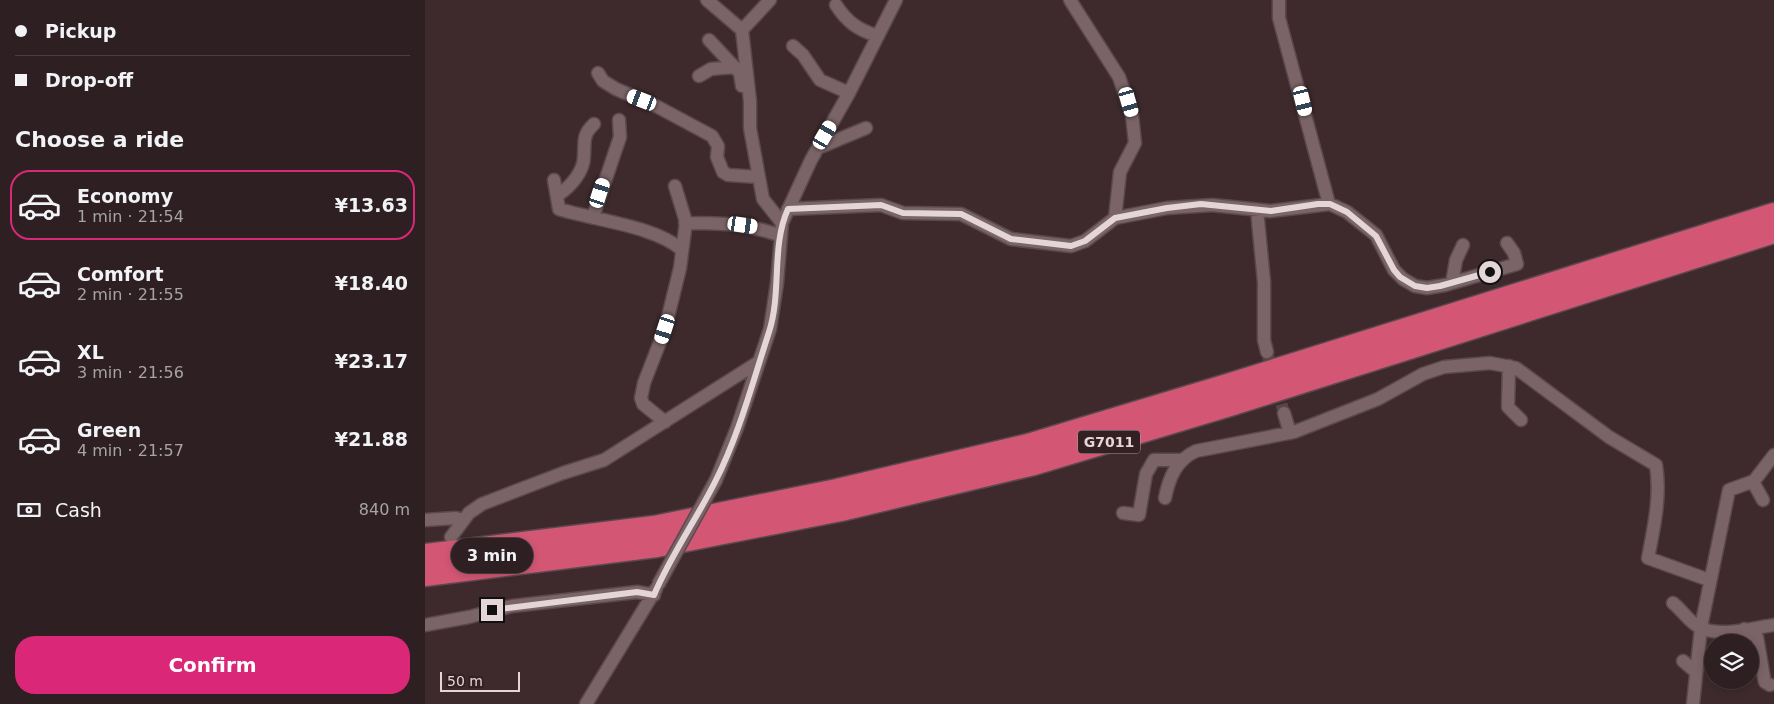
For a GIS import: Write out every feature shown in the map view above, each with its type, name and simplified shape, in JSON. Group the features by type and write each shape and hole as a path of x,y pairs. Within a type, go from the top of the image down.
{"highway":[{"name":"G7011","path":"425,555 653,527 837,490 1029,445 1774,214"},
{"name":"G7011","path":"425,575 657,546 841,510 1034,464 1230,405 1774,232"}],"street":[{"path":"742,30 770,0"},
{"path":"586,704 656,590 716,480 737,428 757,363 770,329 777,283 781,229 788,209 896,0"},
{"path":"1070,0 1119,77 1132,115 1135,143 1122,166 1115,218"},
{"path":"1279,0 1279,18 1329,204"},
{"path":"715,2 742,30 750,101 750,124 763,198 781,229"},
{"path":"837,5 846,20 860,30 878,36"},
{"path":"709,40 739,73 745,115 750,124"},
{"path":"793,46 803,55 820,80 849,93"},
{"path":"699,76 711,68 735,67"},
{"path":"598,73 608,84 656,106 712,136 718,146 717,157 723,172 728,175 759,177"},
{"path":"593,217 620,137 619,120"},
{"path":"558,195 579,174 585,157 583,140 587,130 594,124"},
{"path":"818,148 866,128"},
{"path":"554,180 559,209 658,236 682,250"},
{"path":"665,422 643,404 641,398 644,383 665,329 680,268 685,213 675,186"},
{"path":"788,209 881,205 903,213 961,214 1011,239 1071,246 1085,241 1115,218 1196,204 1271,211 1329,204 1347,212 1376,236 1394,270 1406,282 1427,288 1453,283 1517,264 1514,253 1507,243"},
{"path":"1257,210 1264,282 1264,340 1267,352"},
{"path":"685,224 736,223 762,228 781,229"},
{"path":"1453,283 1456,260 1463,245"},
{"path":"451,537 469,513 482,504 563,473 604,460 757,363"},
{"path":"1170,477 1183,460 1193,452 1204,448 1290,433 1378,399 1423,374 1445,367 1490,363 1509,366 1516,368 1541,385 1609,437 1656,464 1658,480 1656,513 1648,558 1709,580"},
{"path":"1509,366 1508,407 1521,420"},
{"path":"1284,413 1290,433"},
{"path":"1693,704 1701,628 1709,580 1729,490 1753,482 1774,454"},
{"path":"1165,498 1170,477 1167,459"},
{"path":"1123,513 1139,515 1147,470 1154,460 1183,460"},
{"path":"1753,482 1763,500"},
{"path":"425,520 456,518 463,521"},
{"path":"425,625 469,617 511,606 656,590"},
{"path":"1673,603 1701,628 1717,631 1774,625"},
{"path":"1744,629 1757,637 1765,682 1770,685"},
{"path":"1683,661 1696,672"}],"tunnel":[{"path":"1267,352 1284,413"}],"route":[{"path":"492,610 511,606 581,600 637,592 654,595 716,480 737,428 757,363 770,329 777,283 782,223 788,209 881,205 903,213 961,214 1011,239 1071,246 1079,245 1115,218 1153,210 1201,204 1271,211 1330,204 1343,209 1376,236 1382,243 1394,270 1406,282 1415,286 1427,288 1440,286 1490,272"}]}
